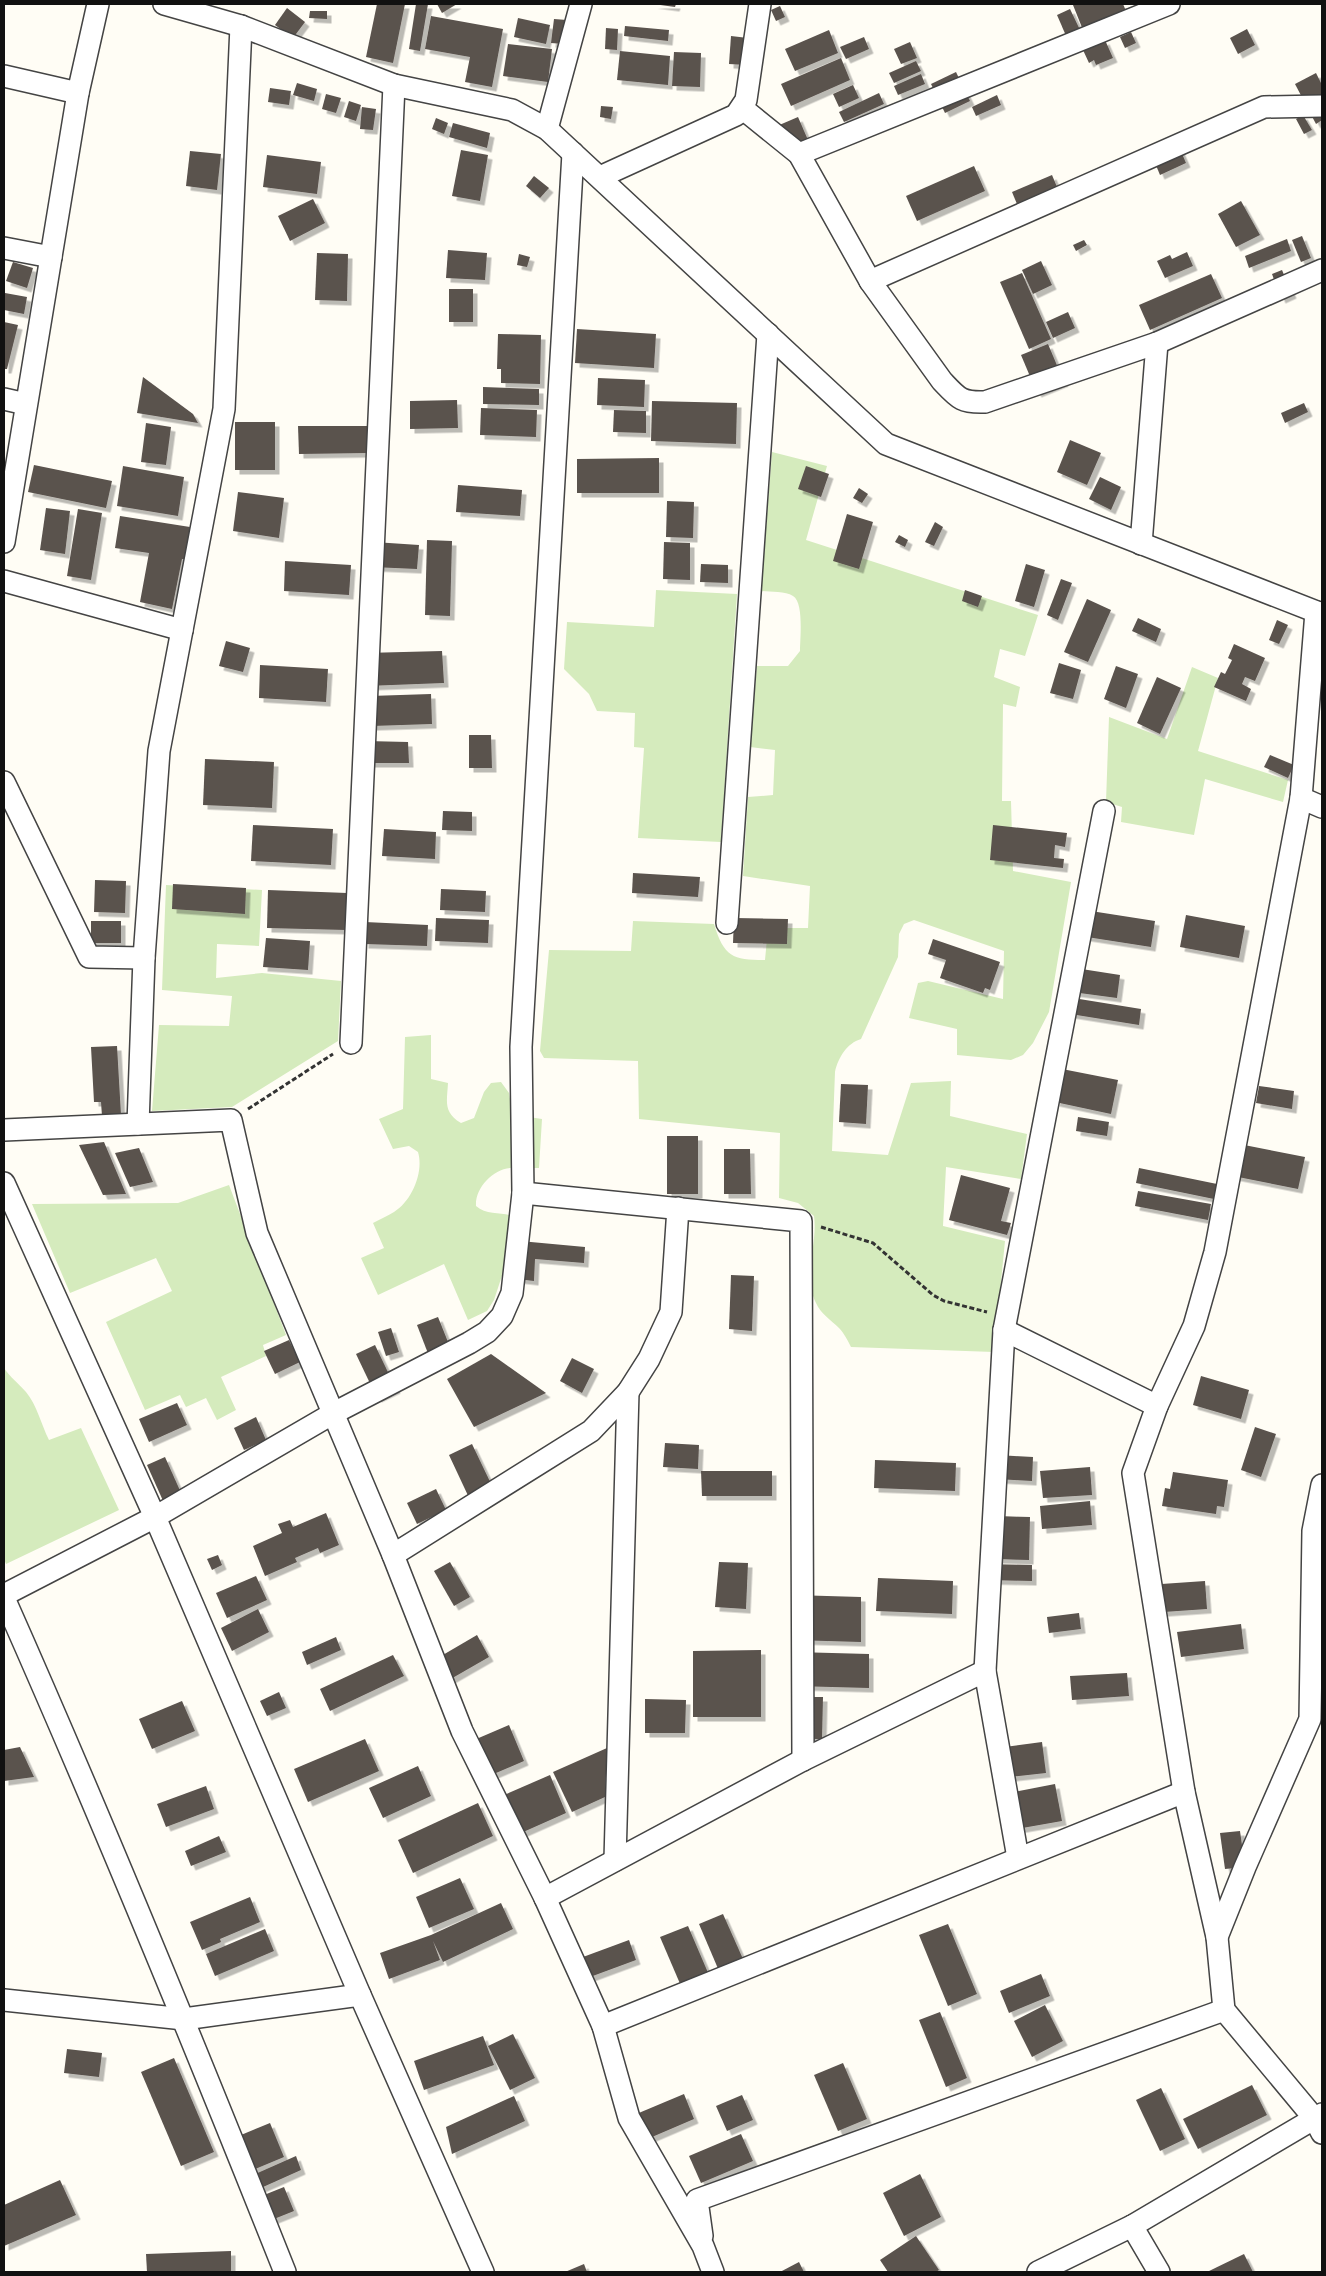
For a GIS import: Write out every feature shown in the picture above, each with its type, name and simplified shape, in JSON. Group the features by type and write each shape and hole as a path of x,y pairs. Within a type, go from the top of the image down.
{"street":[{"path":"4,542 78,93 98,4"},
{"path":"164,4 241,26 394,85 512,110 547,128 886,444 1319,613 1300,798 1216,1252 1194,1326 1157,1406 1133,1473 1184,1792 1217,1937 1224,2010 1320,2122 1132,2226 1038,2272"},
{"path":"547,128 581,4"},
{"path":"600,177 736,115 746,100 760,4"},
{"path":"799,154 1169,4"},
{"path":"138,1124 144,958 159,751 224,409 241,26"},
{"path":"4,76 78,93"},
{"path":"351,1043 394,85"},
{"path":"870,282 1264,107 1322,106"},
{"path":"742,108 799,154 870,282 942,381 956,396 968,403 985,402 1157,343 1322,270"},
{"path":"285,2272 184,2019 65,1736 4,1597 155,1518 332,1414 469,1343 487,1332 502,1316 512,1293 523,1193 521,1047 573,153"},
{"path":"4,248 51,257"},
{"path":"727,922 768,334"},
{"path":"1141,544 1157,343"},
{"path":"4,399 26,404"},
{"path":"4,581 182,630"},
{"path":"4,782 89,956 144,958"},
{"path":"1300,798 1322,807"},
{"path":"1018,1858 986,1671 1004,1330 1104,811"},
{"path":"4,1130 230,1120 257,1233 393,1555 462,1731 545,1898 603,2026 629,2118 703,2246 713,2272"},
{"path":"4,1183 155,1518 360,1995 483,2272"},
{"path":"523,1193 801,1220 803,1760"},
{"path":"393,1555 590,1431 628,1392 648,1359 671,1312 678,1208"},
{"path":"1004,1330 1157,1406"},
{"path":"615,1860 628,1392"},
{"path":"1217,1937 1245,1866 1310,1719 1313,1531 1322,1485"},
{"path":"545,1898 803,1760 986,1671"},
{"path":"603,2026 1184,1792"},
{"path":"4,2000 184,2019 360,1995"},
{"path":"703,2246 697,2200 1224,2010"},
{"path":"1132,2226 1160,2272"}],"path":[{"path":"230,1120 351,1043"},
{"path":"801,1220 873,1243 933,1295 944,1300 985,1310 992,1315 1004,1330"}],"green space":[{"path":"772,452 827,466 806,540 1038,615 1025,656 1000,649 994,677 1020,687 1016,707 1003,704 1002,801 1011,801 1013,871 1071,882 1049,1012 1033,1043 1023,1055 1011,1060 957,1055 957,1029 909,1018 918,983 928,981 1003,999 1004,951 914,920 904,924 899,934 898,957 861,1039 847,1048 838,1062 835,1072 832,1151 888,1155 911,1083 951,1081 950,1116 1027,1134 1021,1179 946,1167 943,1226 1005,1241 994,1352 851,1347 841,1330 820,1310 812,1292 810,1270 815,1227 814,1216 798,1203 779,1198 780,1133 639,1119 638,1061 544,1058 540,1051 549,950 631,951 633,921 714,924 722,944 731,954 745,959 765,960 768,928 808,928 810,886 743,876 748,797 773,795 775,750 750,747 757,666 788,666 800,651 800,613 796,600 793,596 786,593 761,591"},
{"path":"656,590 737,594 721,842 638,838 644,748 634,747 635,713 597,711 589,694 564,669 567,622 654,627"},
{"path":"1192,667 1218,678 1198,751 1288,780 1283,802 1205,779 1194,835 1121,822 1122,807 1106,802 1109,717 1167,739"},
{"path":"166,885 262,890 259,946 217,944 216,978 262,973 341,981 338,1041 232,1107 152,1111 159,1025 229,1026 232,996 162,990"},
{"path":"431,1035 431,1079 448,1083 447,1106 455,1119 461,1123 474,1118 484,1092 491,1083 501,1082 509,1093 511,1105 529,1117 542,1119 539,1168 504,1169 486,1181 476,1199 476,1206 481,1210 510,1215 520,1221 494,1300 487,1311 468,1320 444,1264 378,1295 361,1258 384,1248 373,1223 392,1213 406,1201 418,1177 418,1152 409,1146 393,1149 379,1119 403,1109 405,1037"},
{"path":"229,1185 286,1335 263,1345 266,1356 221,1377 236,1410 217,1420 206,1398 186,1407 180,1395 145,1410 106,1322 172,1291 156,1258 70,1293 32,1204 178,1203"},
{"path":"4,1368 30,1397 49,1440 81,1428 119,1510 6,1564 4,1559"}],"building":[{"path":"377,4 405,4 393,63 366,57"},
{"path":"416,4 428,4 420,51 409,49"},
{"path":"437,4 457,4 442,13"},
{"path":"653,4 676,4 675,7"},
{"path":"1123,4 1126,11 1083,30 1073,5"},
{"path":"780,6 785,17 776,21 771,10"},
{"path":"287,8 305,22 293,38 275,25"},
{"path":"1070,9 1081,32 1067,38 1057,15"},
{"path":"310,11 327,11 327,19 309,18"},
{"path":"431,16 503,29 492,87 465,82 470,57 425,49"},
{"path":"518,18 550,25 546,44 514,37"},
{"path":"554,19 567,20 564,44 551,43"},
{"path":"625,26 669,30 668,41 624,36"},
{"path":"606,28 618,29 617,50 605,49"},
{"path":"1247,29 1255,45 1238,54 1230,38"},
{"path":"829,30 838,53 795,71 785,49"},
{"path":"1131,32 1136,43 1125,48 1120,37"},
{"path":"731,36 748,38 747,65 729,64"},
{"path":"864,37 869,49 846,59 840,47"},
{"path":"1105,40 1113,58 1096,65 1094,60 1089,63 1083,50"},
{"path":"910,42 917,58 901,64 894,49"},
{"path":"508,44 552,49 548,82 503,76"},
{"path":"620,51 670,56 668,85 617,80"},
{"path":"674,52 701,53 700,87 672,86"},
{"path":"841,58 850,80 791,106 781,84"},
{"path":"916,61 921,71 894,83 889,73"},
{"path":"956,72 970,101 945,113 931,84"},
{"path":"1316,73 1322,85 1322,120 1316,124 1295,84"},
{"path":"921,74 925,84 898,95 894,86"},
{"path":"297,83 317,89 314,101 293,95"},
{"path":"853,85 859,98 839,107 833,94"},
{"path":"270,88 291,91 289,105 268,102"},
{"path":"879,93 884,104 844,122 839,112"},
{"path":"326,94 341,98 336,113 322,109"},
{"path":"997,95 1001,105 976,116 972,107"},
{"path":"349,101 361,105 356,121 344,117"},
{"path":"601,106 613,107 611,119 600,117"},
{"path":"362,107 376,109 373,130 360,129"},
{"path":"1303,115 1312,130 1304,134 1296,119"},
{"path":"798,117 808,140 787,150 777,126"},
{"path":"436,118 448,123 444,134 432,129"},
{"path":"453,123 490,133 487,148 449,137"},
{"path":"1174,135 1186,163 1160,175 1148,146"},
{"path":"461,150 488,155 480,201 452,196"},
{"path":"190,151 221,154 217,190 186,186"},
{"path":"267,155 321,162 317,194 263,187"},
{"path":"974,166 985,191 917,221 906,196"},
{"path":"1052,175 1062,199 1022,216 1012,192"},
{"path":"534,176 549,188 540,198 526,186"},
{"path":"313,199 325,223 290,241 278,216"},
{"path":"1241,201 1260,235 1236,247 1218,214"},
{"path":"1302,236 1311,258 1301,262 1292,240"},
{"path":"1287,239 1291,251 1249,268 1245,256"},
{"path":"1084,240 1087,245 1076,251 1073,245"},
{"path":"448,250 487,253 485,280 446,278"},
{"path":"1187,252 1193,266 1165,278 1157,261 1170,255 1172,259"},
{"path":"317,253 348,254 347,301 315,300"},
{"path":"519,254 530,257 527,267 517,265"},
{"path":"1041,261 1052,285 1033,294 1022,270"},
{"path":"13,262 33,268 27,288 6,281"},
{"path":"1282,270 1292,294 1281,299 1272,274"},
{"path":"1022,273 1051,339 1029,349 1000,282"},
{"path":"1211,274 1222,298 1150,330 1139,305"},
{"path":"449,289 473,289 473,322 449,322"},
{"path":"5,293 27,297 24,314 4,310"},
{"path":"1068,312 1075,328 1053,338 1046,322"},
{"path":"4,322 18,325 7,369 4,369"},
{"path":"577,329 656,334 654,368 575,363"},
{"path":"498,334 541,335 540,384 501,383 501,369 497,369"},
{"path":"1048,344 1064,382 1037,393 1021,355"},
{"path":"143,377 193,414 198,423 137,413"},
{"path":"598,378 645,380 644,407 597,405"},
{"path":"483,387 539,389 539,405 483,404"},
{"path":"457,400 458,428 410,429 410,401"},
{"path":"652,401 737,403 736,444 651,441"},
{"path":"1304,403 1308,412 1285,423 1281,413"},
{"path":"481,408 537,410 536,437 480,435"},
{"path":"614,410 646,411 646,433 613,432"},
{"path":"235,422 275,422 275,470 235,470"},
{"path":"146,423 171,427 166,465 141,462"},
{"path":"298,426 369,426 369,453 299,454"},
{"path":"1070,440 1101,453 1087,485 1057,472"},
{"path":"659,458 659,493 577,493 577,459"},
{"path":"34,465 112,481 106,508 28,492"},
{"path":"123,466 184,477 178,516 117,506"},
{"path":"806,466 829,474 821,497 798,489"},
{"path":"1100,477 1121,487 1111,510 1089,499"},
{"path":"458,485 522,490 520,516 456,512"},
{"path":"859,488 868,494 862,503 853,498"},
{"path":"238,492 284,498 279,538 233,531"},
{"path":"667,501 694,502 693,538 666,537"},
{"path":"46,508 70,511 65,554 40,550"},
{"path":"78,509 102,513 91,580 67,576"},
{"path":"847,514 873,522 859,569 833,561"},
{"path":"120,516 190,527 185,559 182,559 172,609 140,602 149,553 115,548"},
{"path":"935,522 943,527 934,546 925,542"},
{"path":"899,535 908,540 905,547 895,542"},
{"path":"427,540 452,541 450,616 425,615"},
{"path":"374,542 419,545 417,569 372,567"},
{"path":"664,542 690,543 690,580 663,579"},
{"path":"285,561 351,565 349,595 284,591"},
{"path":"701,564 728,565 728,583 700,582"},
{"path":"1026,564 1045,570 1034,607 1015,601"},
{"path":"1061,579 1072,583 1058,620 1047,615"},
{"path":"965,590 982,596 978,607 962,601"},
{"path":"1087,599 1111,610 1088,662 1064,652"},
{"path":"1138,618 1161,629 1156,642 1132,631"},
{"path":"1277,620 1288,625 1279,644 1269,640"},
{"path":"226,641 250,648 243,672 219,666"},
{"path":"1234,644 1265,658 1255,681 1245,677 1242,684 1251,689 1246,701 1214,687 1221,672 1225,674 1232,660 1228,658"},
{"path":"442,651 444,683 366,686 365,653"},
{"path":"1059,663 1081,670 1073,699 1050,693"},
{"path":"260,665 328,669 326,702 259,698"},
{"path":"1116,666 1138,674 1126,708 1104,699"},
{"path":"1157,677 1181,688 1160,734 1137,723"},
{"path":"431,694 432,724 372,726 370,696"},
{"path":"469,735 491,735 492,768 469,768"},
{"path":"366,741 408,742 409,763 366,763"},
{"path":"1270,755 1294,765 1288,778 1264,767"},
{"path":"205,759 274,762 272,808 203,805"},
{"path":"443,811 472,812 472,831 442,830"},
{"path":"253,825 333,829 331,865 251,861"},
{"path":"993,825 1067,833 1065,847 1055,845 1054,858 1064,859 1063,868 990,860"},
{"path":"384,829 436,832 435,859 382,856"},
{"path":"633,873 700,877 698,897 632,893"},
{"path":"95,880 126,881 125,913 94,912"},
{"path":"173,884 246,888 245,914 172,909"},
{"path":"441,889 486,891 485,912 440,910"},
{"path":"268,890 347,893 346,930 267,928"},
{"path":"1078,909 1155,921 1151,947 1074,935"},
{"path":"1186,915 1245,926 1239,958 1180,947"},
{"path":"436,918 489,920 488,943 435,941"},
{"path":"734,918 788,919 787,944 733,943"},
{"path":"91,921 121,921 121,943 91,943"},
{"path":"365,922 428,925 427,946 364,944"},
{"path":"266,938 310,941 308,970 263,967"},
{"path":"933,939 1000,962 990,990 985,988 983,993 940,978 946,960 928,954"},
{"path":"1075,968 1120,975 1117,998 1072,992"},
{"path":"1067,997 1141,1009 1139,1025 1064,1013"},
{"path":"117,1046 121,1115 102,1116 101,1102 94,1102 91,1047"},
{"path":"1062,1069 1118,1080 1111,1114 1055,1102"},
{"path":"841,1084 868,1085 866,1124 839,1122"},
{"path":"1259,1086 1294,1091 1292,1109 1256,1103"},
{"path":"1078,1117 1109,1122 1107,1136 1076,1131"},
{"path":"667,1136 698,1136 698,1194 667,1194"},
{"path":"104,1142 126,1194 103,1195 79,1145"},
{"path":"1229,1142 1305,1157 1298,1189 1223,1174"},
{"path":"139,1148 153,1182 130,1187 115,1153"},
{"path":"724,1149 750,1149 751,1194 724,1194"},
{"path":"1139,1168 1217,1184 1214,1199 1136,1183"},
{"path":"961,1175 1010,1188 1001,1221 1011,1223 1007,1235 949,1220"},
{"path":"1138,1191 1211,1204 1208,1220 1135,1206"},
{"path":"520,1241 585,1247 584,1263 535,1259 534,1281 517,1279"},
{"path":"731,1275 754,1276 752,1331 729,1329"},
{"path":"438,1317 450,1347 429,1356 417,1325"},
{"path":"391,1328 399,1352 386,1356 378,1332"},
{"path":"289,1340 300,1362 275,1374 264,1351"},
{"path":"375,1345 396,1389 377,1398 356,1354"},
{"path":"491,1354 546,1393 474,1427 447,1379"},
{"path":"572,1358 594,1369 582,1393 560,1381"},
{"path":"1201,1376 1249,1390 1241,1419 1193,1405"},
{"path":"177,1403 187,1425 149,1442 139,1419"},
{"path":"256,1417 266,1440 244,1450 234,1428"},
{"path":"1255,1427 1276,1434 1261,1477 1241,1470"},
{"path":"665,1443 699,1445 698,1469 663,1467"},
{"path":"472,1444 494,1490 471,1502 449,1455"},
{"path":"998,1455 1033,1457 1032,1481 997,1479"},
{"path":"165,1457 182,1495 164,1503 147,1465"},
{"path":"875,1460 956,1463 955,1491 874,1488"},
{"path":"1090,1467 1092,1495 1043,1498 1040,1471"},
{"path":"701,1471 772,1471 772,1496 702,1496"},
{"path":"1173,1472 1228,1480 1224,1507 1217,1506 1216,1514 1162,1506 1165,1488 1170,1489"},
{"path":"436,1489 446,1510 417,1524 407,1503"},
{"path":"1090,1501 1092,1525 1042,1529 1040,1506"},
{"path":"326,1513 339,1545 320,1553 318,1548 295,1558 297,1562 265,1576 253,1546 282,1533 278,1524 290,1520 293,1527"},
{"path":"998,1516 1030,1517 1029,1560 998,1559"},
{"path":"218,1555 222,1565 212,1570 207,1559"},
{"path":"450,1562 470,1597 454,1606 434,1571"},
{"path":"719,1562 748,1563 746,1609 715,1607"},
{"path":"988,1564 1032,1565 1032,1581 987,1580"},
{"path":"256,1576 267,1600 227,1618 216,1593"},
{"path":"878,1578 953,1581 952,1614 876,1611"},
{"path":"1205,1581 1207,1609 1149,1613 1147,1585"},
{"path":"793,1595 861,1597 861,1642 792,1640"},
{"path":"258,1609 269,1632 232,1651 221,1628"},
{"path":"1079,1613 1081,1629 1049,1633 1047,1617"},
{"path":"1241,1624 1244,1649 1181,1657 1177,1632"},
{"path":"477,1635 489,1657 449,1680 436,1659"},
{"path":"336,1637 341,1650 307,1665 302,1652"},
{"path":"761,1650 761,1717 693,1717 693,1651"},
{"path":"795,1652 869,1654 869,1688 794,1686"},
{"path":"393,1655 404,1676 330,1711 320,1689"},
{"path":"1127,1673 1129,1696 1072,1700 1070,1676"},
{"path":"279,1692 286,1708 267,1716 260,1701"},
{"path":"793,1697 823,1697 822,1739 793,1739"},
{"path":"645,1699 686,1700 685,1733 645,1733"},
{"path":"182,1701 195,1731 152,1749 139,1719"},
{"path":"509,1725 524,1761 489,1776 474,1740"},
{"path":"365,1739 379,1771 308,1802 294,1769"},
{"path":"1042,1742 1046,1773 1001,1778 997,1748"},
{"path":"20,1747 34,1777 4,1781 4,1750"},
{"path":"607,1748 605,1797 572,1812 553,1772"},
{"path":"418,1766 431,1796 383,1818 369,1788"},
{"path":"550,1775 566,1813 521,1833 504,1795"},
{"path":"1055,1784 1062,1821 1011,1830 1004,1794"},
{"path":"206,1786 214,1809 166,1827 157,1804"},
{"path":"478,1803 493,1836 413,1873 398,1840"},
{"path":"1240,1831 1245,1867 1225,1869 1220,1833"},
{"path":"219,1836 226,1852 191,1866 185,1851"},
{"path":"460,1878 474,1909 429,1928 416,1897"},
{"path":"250,1897 260,1922 220,1939 221,1942 202,1950 190,1922"},
{"path":"501,1903 513,1929 443,1962 433,1941 440,1960 389,1979 380,1953 431,1935"},
{"path":"723,1914 747,1968 722,1978 699,1924"},
{"path":"948,1924 977,1994 948,2006 919,1935"},
{"path":"688,1926 709,1975 681,1986 660,1937"},
{"path":"265,1929 274,1951 215,1976 206,1954"},
{"path":"629,1940 636,1960 590,1977 583,1957"},
{"path":"1041,1974 1050,1996 1009,2013 1000,1991"},
{"path":"1045,2005 1063,2041 1032,2057 1014,2021"},
{"path":"940,2012 967,2078 946,2087 919,2020"},
{"path":"513,2034 535,2078 510,2090 488,2046"},
{"path":"483,2036 494,2065 424,2090 414,2061"},
{"path":"67,2049 102,2053 99,2077 64,2073"},
{"path":"174,2058 214,2152 181,2166 141,2072"},
{"path":"843,2063 867,2119 838,2131 814,2075"},
{"path":"1252,2085 1267,2115 1198,2149 1183,2119"},
{"path":"1161,2088 1185,2139 1160,2151 1136,2100"},
{"path":"684,2094 694,2119 645,2140 634,2115"},
{"path":"742,2095 753,2120 727,2131 716,2106"},
{"path":"514,2096 525,2121 452,2154 446,2127"},
{"path":"270,2123 284,2157 243,2174 229,2140"},
{"path":"741,2134 753,2161 701,2183 689,2156"},
{"path":"296,2156 301,2170 243,2196 237,2182"},
{"path":"920,2174 941,2217 904,2236 883,2193"},
{"path":"60,2180 76,2215 4,2246 4,2205"},
{"path":"284,2187 294,2211 264,2223 254,2199"},
{"path":"916,2236 939,2270 936,2272 888,2272 880,2260"},
{"path":"231,2251 231,2272 147,2272 146,2254"},
{"path":"1244,2254 1253,2272 1207,2272"},
{"path":"799,2262 804,2272 780,2272"},
{"path":"584,2264 587,2272 565,2272"}]}
